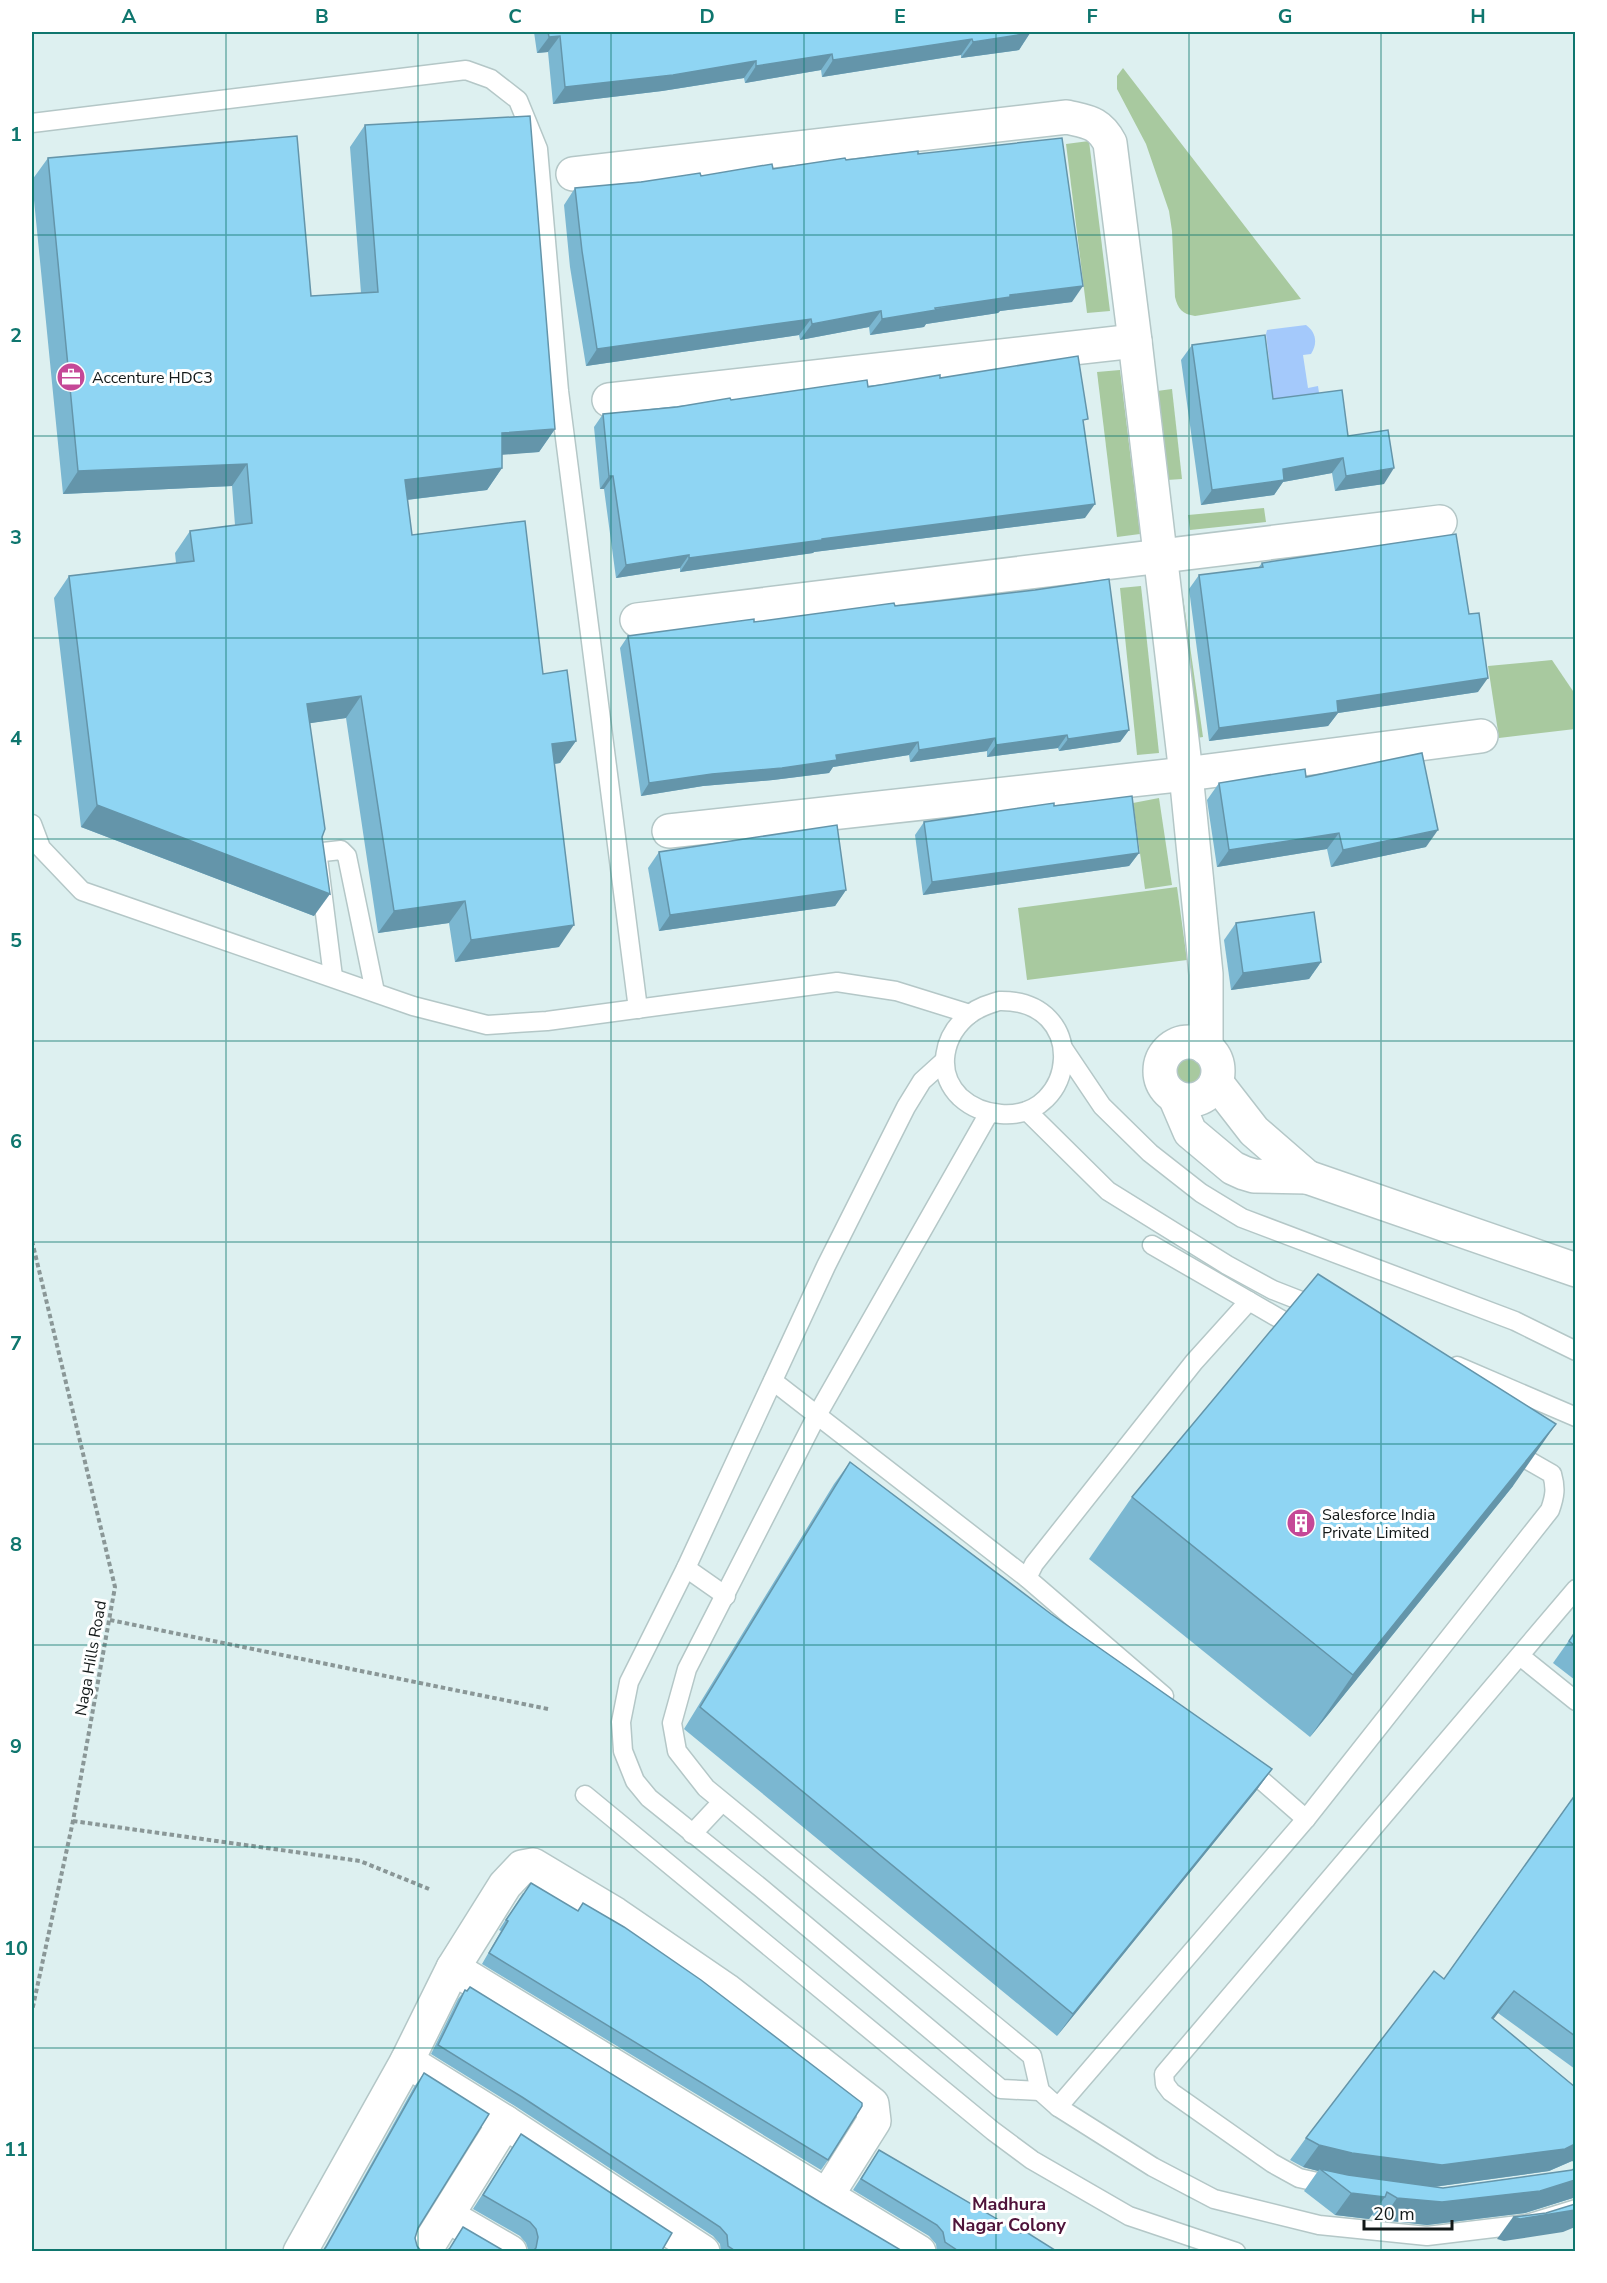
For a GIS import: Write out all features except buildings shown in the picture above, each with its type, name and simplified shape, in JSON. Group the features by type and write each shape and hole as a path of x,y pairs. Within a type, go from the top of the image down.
{"street":[{"path":"573,174 1067,117 1088,122 1101,129 1110,143 1161,555 1206,974 1206,1048"},
{"path":"609,400 1136,341"},
{"path":"637,620 1440,522"},
{"path":"669,831 1186,774 1481,736"},
{"path":"1175,1096 1184,1100 1194,1100 1211,1090 1216,1082 1217,1063 1206,1048 1189,1042 1172,1048 1165,1055 1160,1073 1162,1082 1175,1096 1190,1132 1233,1168 1254,1176 1307,1177 1575,1270"},
{"path":"1216,1082 1254,1131 1307,1177"},
{"path":"300,2252 407,2061 453,1968 505,1885 522,1867 533,1865 615,1914 743,2002 872,2104 874,2121 826,2197"},
{"path":"453,1968 919,2252"},
{"path":"407,2061 505,2122 703,2252"},
{"path":"424,2252 505,2122"},
{"path":"448,2216 510,2252"}],"lane":[{"path":"32,123 466,70 491,79 518,100 538,149 559,391 638,1009"},
{"path":"32,824 41,848 82,891 413,1006 487,1025 547,1021 837,982 896,991 970,1014"},
{"path":"333,977 318,858 323,852 341,850 347,855 375,992"},
{"path":"943,1062 951,1089 966,1102 989,1113 1009,1115 1027,1112 1055,1088 1063,1071 1063,1048 1059,1033 1048,1016 1033,1006 1017,1001 999,1001 982,1006 970,1014 954,1031 943,1062 922,1081 906,1107 826,1266 686,1568 628,1682 621,1722 623,1750 635,1781 649,1798 761,1888 1001,2090 1040,2091"},
{"path":"1063,1048 1102,1106 1150,1153 1201,1193 1242,1218 1515,1321 1575,1351"},
{"path":"1027,1112 1108,1191 1227,1265 1273,1290 1336,1315"},
{"path":"989,1113 816,1417 687,1669 672,1723 677,1751 706,1788 722,1802 1032,2056 1040,2091 1058,2107 1153,2167 1214,2199 1319,2225 1427,2236 1527,2224 1575,2209"},
{"path":"1152,1245 1320,1341"},
{"path":"1027,1578 1034,1564 1194,1362 1249,1301"},
{"path":"1440,1359 1575,1418"},
{"path":"773,1381 816,1417 1027,1578 1180,1710"},
{"path":"1058,2107 1306,1819 1550,1510 1556,1486 1552,1474 1491,1439"},
{"path":"686,1568 726,1596"},
{"path":"1358,2190 1299,2178 1272,2163 1171,2092 1165,2084 1164,2074 1575,1589"},
{"path":"1520,1656 1575,1701"},
{"path":"1234,1756 1306,1819"},
{"path":"585,1795 993,2131 1032,2160 1129,2216 1236,2252"},
{"path":"692,1834 722,1802"}],"path":[{"name":"Naga Hills Road","path":"32,1241 115,1587 73,1821 32,2011"},
{"path":"110,1620 548,1709"},
{"path":"73,1821 360,1861 429,1889"}],"green space":[{"path":"1123,68 1301,299 1195,316 1179,308 1175,297 1169,211 1146,144 1117,89 1117,76"},
{"path":"1089,141 1110,311 1087,313 1066,144"},
{"path":"1120,370 1140,534 1117,537 1097,372"},
{"path":"1172,389 1182,479 1167,480 1157,391"},
{"path":"1264,508 1266,522 1190,530 1188,515"},
{"path":"1141,586 1159,753 1137,755 1120,588"},
{"path":"1183,597 1203,737 1190,739 1171,599"},
{"path":"1552,660 1575,694 1575,729 1499,738 1488,666"},
{"path":"1159,798 1172,885 1145,889 1133,803"},
{"path":"1177,887 1187,960 1027,980 1018,908"},
{"path":"1190,1058 1202,1062 1206,1074 1202,1086 1190,1090 1178,1086 1174,1074 1178,1062"}],"water":[{"path":"1306,325 1314,334 1315,342 1311,354 1303,355 1308,388 1318,386 1321,406 1277,431 1267,330"}],"place":[{"name":"Accenture HDC3","path":"71,377"},
{"name":"Salesforce India Private Limited","path":"1301,1523"}],"district":[{"name":"Madhura Nagar Colony","path":"1009,2214"}]}
